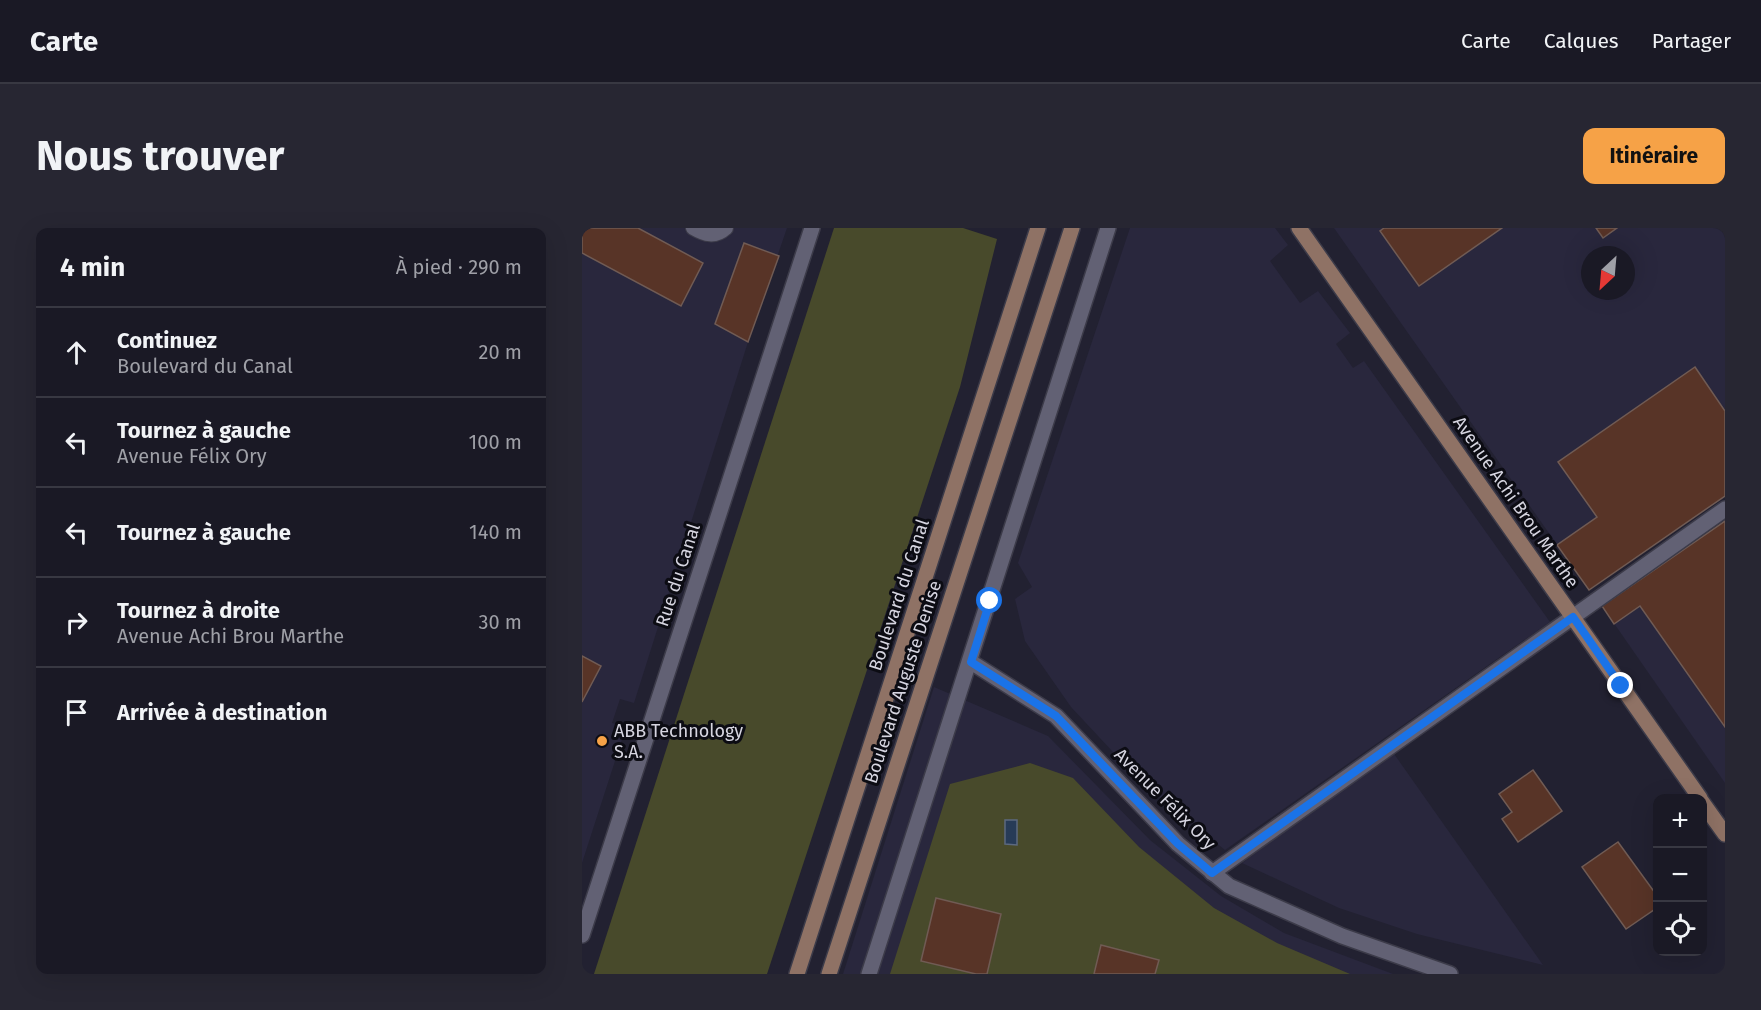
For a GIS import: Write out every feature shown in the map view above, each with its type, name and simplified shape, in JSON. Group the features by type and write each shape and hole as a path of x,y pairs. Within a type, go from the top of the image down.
{"main road":[{"name":"Boulevard du Canal","path":"797,974 1038,228"},
{"name":"Boulevard Auguste Denise","path":"829,974 1072,228"},
{"name":"Avenue Achi Brou Marthe","path":"1299,228 1697,794"},
{"name":"Avenue Achi Brou Marthe","path":"1707,808 1725,834"}],"street":[{"name":"Rue du Canal","path":"582,935 812,228"},
{"path":"869,974 971,662 1108,228"},
{"path":"1212,873 1725,509"},
{"name":"Avenue Félix Ory","path":"971,662 1056,716 1178,844 1229,886 1342,936 1450,974"}],"lane":[{"path":"693,228 711,235 719,234 726,228"}],"shaded area":[{"path":"582,228 787,228 748,342 634,703 620,699 612,723 626,727 582,863"},
{"path":"1130,228 1275,228 1288,245 1270,261 1300,303 1318,291 1350,333 1336,344 1353,368 1364,361 1550,622 1225,850 1141,782 1071,707 1025,641 1015,599 1032,587 1018,563"},
{"path":"1334,228 1725,228 1725,496 1589,590"},
{"path":"1725,521 1725,783 1602,606"},
{"path":"934,687 1048,736 1150,840 1221,896 1284,933 1393,974 843,974"},
{"path":"1392,751 1543,965 1417,934 1339,908 1242,863"}],"green space":[{"path":"834,228 963,228 997,239 960,387 767,974 594,974"},
{"path":"1030,763 1073,778 1139,847 1214,908 1277,943 1350,974 890,974 950,784"}],"water":[{"path":"1005,820 1017,820 1017,845 1005,844"}],"building":[{"path":"582,228 638,228 703,263 681,306 582,253"},
{"path":"1384,228 1502,228 1419,286 1380,231"},
{"path":"1596,228 1617,228 1603,238"},
{"path":"744,243 779,256 748,342 715,324"},
{"path":"1695,367 1725,411 1725,496 1589,590 1557,545 1597,517 1558,462"},
{"path":"1725,521 1725,727 1640,606 1614,624 1602,606"},
{"path":"582,656 601,666 582,702"},
{"path":"1533,770 1562,811 1518,842 1502,819 1512,812 1499,794"},
{"path":"1618,842 1653,890 1653,910 1626,929 1582,867"},
{"path":"936,898 1001,914 987,974 976,974 921,961"},
{"path":"1101,945 1159,960 1155,974 1094,974"}],"place":[{"name":"ABB Technology S.A.","path":"602,741"}],"route":[{"path":"990,601 971,662 1056,716 1178,844 1212,873 1573,617 1621,686"}]}
